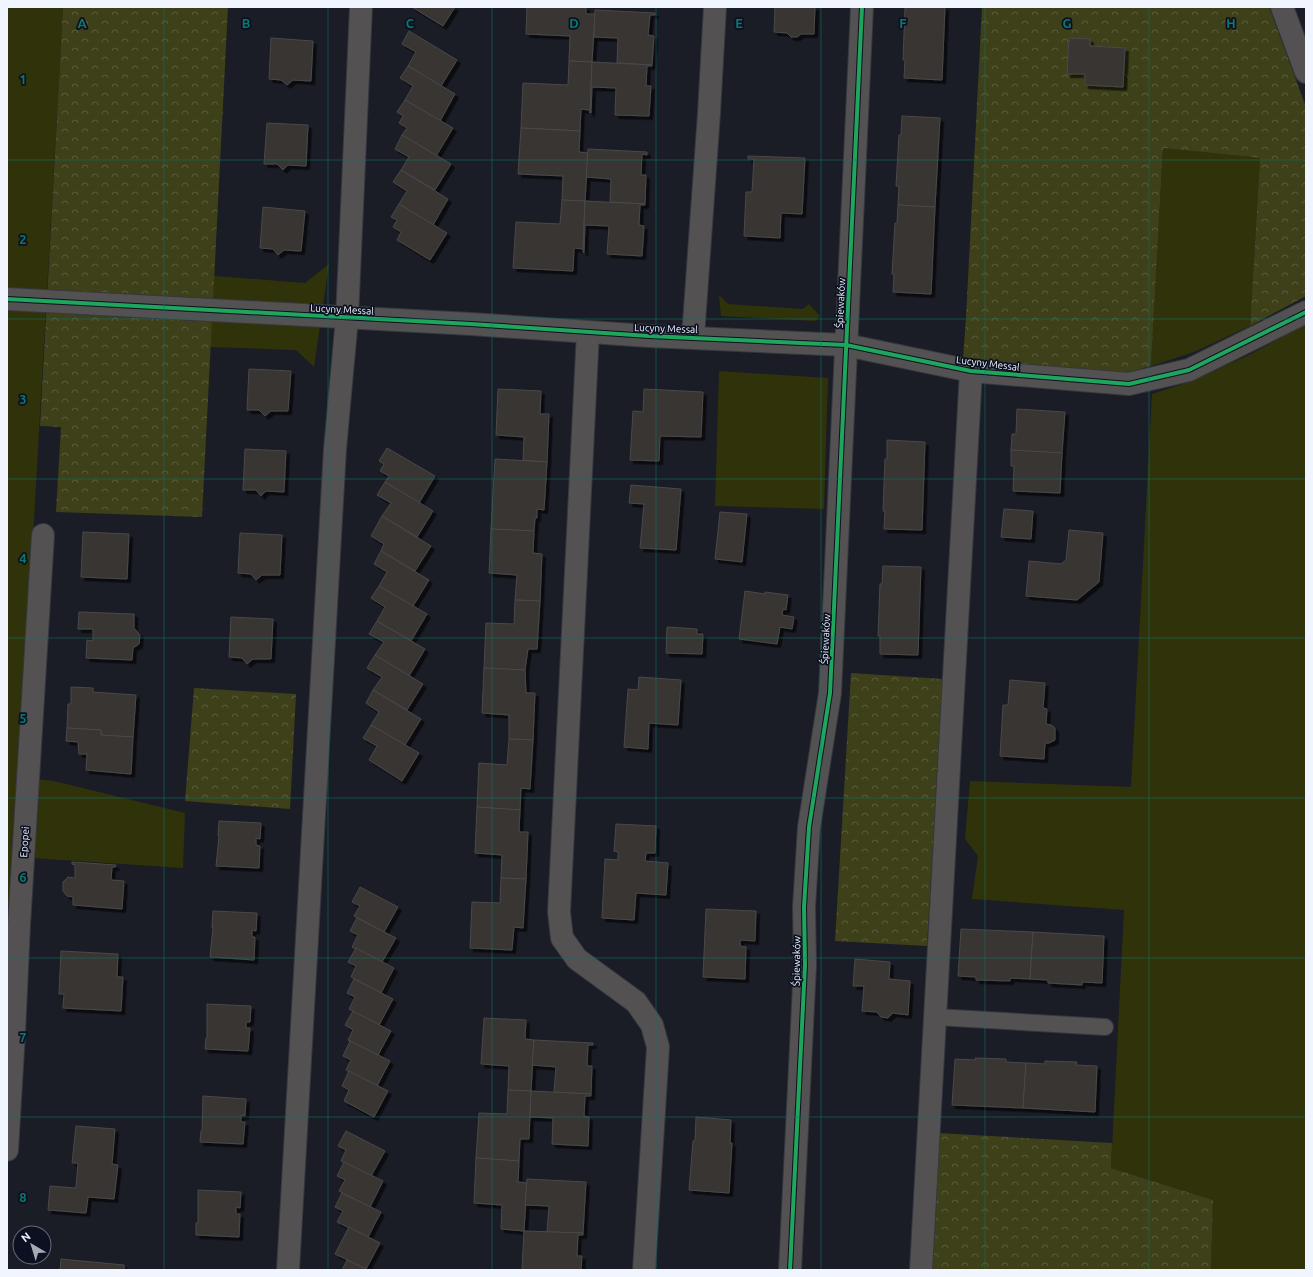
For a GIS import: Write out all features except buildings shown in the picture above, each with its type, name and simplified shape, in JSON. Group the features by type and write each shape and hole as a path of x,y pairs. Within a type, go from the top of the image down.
{"street":[{"path":"288,1270 334,457 347,318 361,7"},
{"path":"693,337 709,121 715,7"},
{"name":"Śpiewaków","path":"790,1270 805,973 804,907 808,827 830,693 862,7"},
{"path":"1282,7 1306,72"},
{"name":"Lucyny Messal","path":"7,299 648,336 846,345 971,371 1129,384 1189,370 1306,312"},
{"path":"588,332 559,912 562,938 577,959 636,1002 652,1025 658,1048 644,1270"},
{"path":"921,1270 971,371"},
{"name":"Epopei","path":"7,1150 19,924 43,535"}],"lane":[{"path":"936,1017 1105,1028"}],"green space":[{"path":"7,7 63,7 7,998"},
{"path":"63,7 228,7 202,517 56,512 61,427 40,426"},
{"path":"982,7 1269,7 1306,107 1306,296 1250,326 1260,158 1163,148 1151,366 1122,374 963,359"},
{"path":"1163,148 1260,158 1250,326 1194,352 1151,366"},
{"path":"329,264 314,367 296,350 210,347 214,276 305,283"},
{"path":"719,295 728,304 803,309 809,304 820,316 815,321 721,316"},
{"path":"1306,324 1306,1270 1211,1270 1213,1200 1111,1168 1124,910 972,899 978,856 965,839 970,781 1131,787 1152,394 1189,382 1251,354"},
{"path":"719,371 828,378 824,509 715,506"},
{"path":"851,673 943,679 927,946 835,941"},
{"path":"194,688 296,694 290,809 185,801"},
{"path":"35,779 54,781 185,813 183,868 32,858"},
{"path":"938,1133 1112,1143 1111,1168 1213,1200 1211,1270 930,1270"}],"cycle path":[{"path":"790,1270 805,965 804,907 809,827 830,693 862,7"},
{"path":"7,299 471,324 649,336 846,345 971,371 1129,384 1189,370 1306,312"}]}
